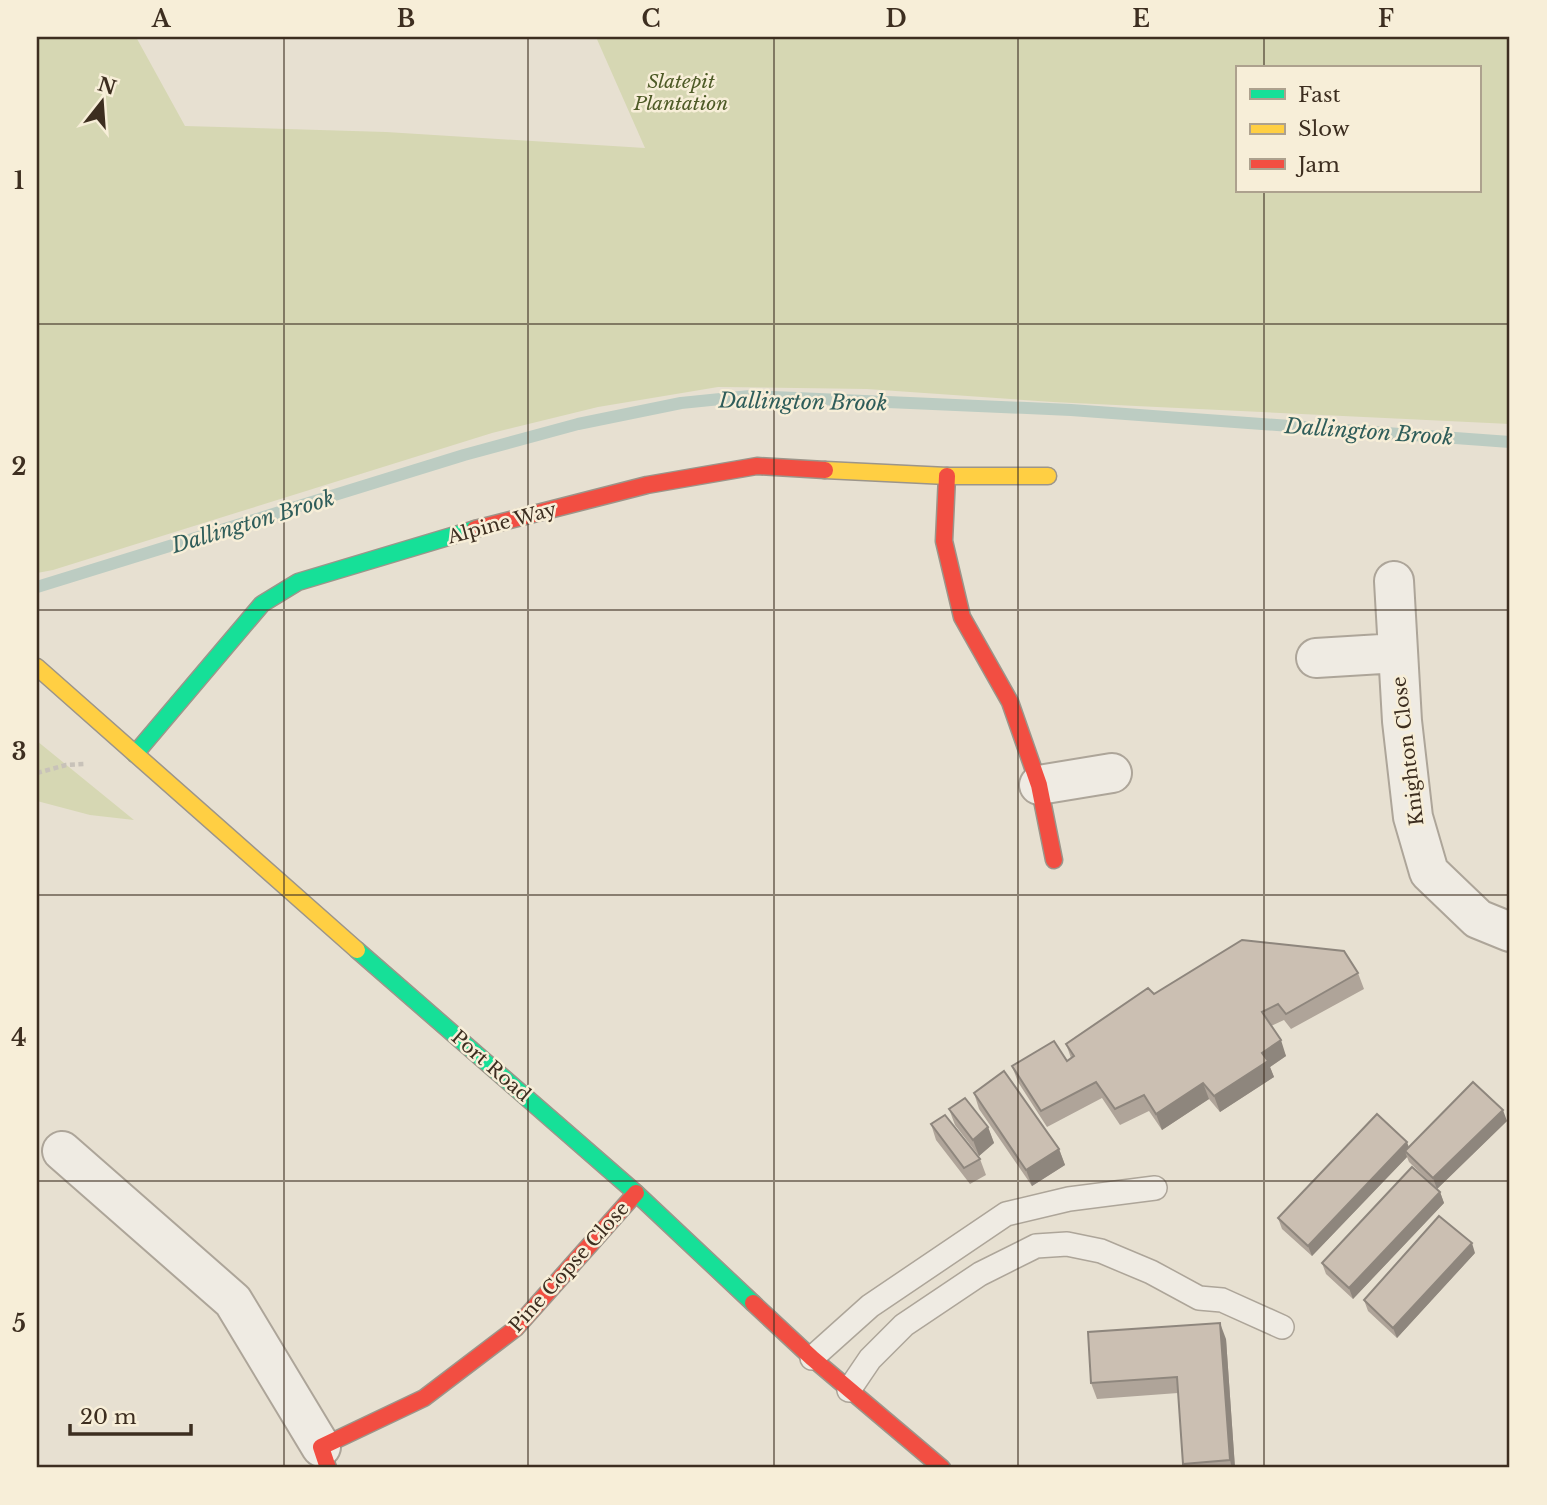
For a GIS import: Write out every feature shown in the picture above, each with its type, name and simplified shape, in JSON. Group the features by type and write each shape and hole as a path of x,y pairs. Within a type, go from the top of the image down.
{"street":[{"name":"Alpine Way","path":"135,754 261,604 298,582 499,522 647,485 757,466 947,476 1048,477"},
{"path":"947,476 944,541 962,617 1010,702 1040,785 1054,860"},
{"name":"Knighton Close","path":"1394,581 1402,721 1413,817 1429,872 1478,919 1510,932"},
{"name":"Knighton Close","path":"1316,658 1398,653"},
{"name":"Port Road","path":"37,667 636,1192 812,1358 942,1468"},
{"path":"1040,785 1112,773"},
{"name":"Pine Copse Close","path":"62,1151 233,1301 325,1458 424,1398 516,1328 636,1192"}],"lane":[{"path":"812,1358 870,1306 1006,1214 1069,1199 1155,1188"},
{"path":"849,1390 870,1359 904,1325 980,1274 1036,1246 1067,1244 1101,1251 1151,1272 1199,1298 1222,1300 1283,1326"}],"green space":[{"name":"Slatepit Plantation","path":"37,37 136,37 185,126 386,132 645,148 596,37 1510,37 1510,424 1053,402 867,389 718,387 598,407 492,433 37,573"},
{"path":"37,741 134,820 90,815 37,801"}],"building":[{"path":"1242,940 1344,951 1358,973 1286,1014 1278,1004 1262,1012 1281,1040 1262,1053 1268,1061 1214,1096 1203,1083 1156,1114 1144,1095 1115,1109 1096,1082 1041,1111 1012,1066 1054,1041 1067,1061 1074,1056 1066,1044 1148,988 1154,994"},
{"path":"1004,1071 1059,1149 1026,1170 974,1093"},
{"path":"1473,1082 1503,1110 1433,1178 1405,1151"},
{"path":"965,1098 988,1127 973,1140 949,1109"},
{"path":"1377,1114 1407,1142 1308,1246 1278,1218"},
{"path":"945,1115 980,1159 964,1168 931,1124"},
{"path":"1412,1167 1440,1192 1349,1288 1322,1263"},
{"path":"1439,1216 1472,1243 1393,1328 1364,1300"},
{"path":"1220,1323 1230,1460 1183,1464 1177,1377 1091,1383 1088,1332"}],"waterway":[{"name":"Dallington Brook","path":"37,587 464,455 578,424 681,403 750,396 1071,410 1510,442"}],"traffic: fast":[{"path":"135,754 262,604 298,582 475,529"},
{"path":"357,950 636,1193 753,1303"}],"traffic: slow":[{"path":"825,470 947,476 1048,476"},
{"path":"37,667 357,950"}],"traffic: jam":[{"path":"475,529 647,485 757,466 825,470"},
{"path":"947,476 944,541 962,617 1010,702 1039,785 1054,860"},
{"path":"328,1468 321,1447 424,1398 516,1328 636,1193"},
{"path":"753,1303 812,1358 942,1468"}]}
